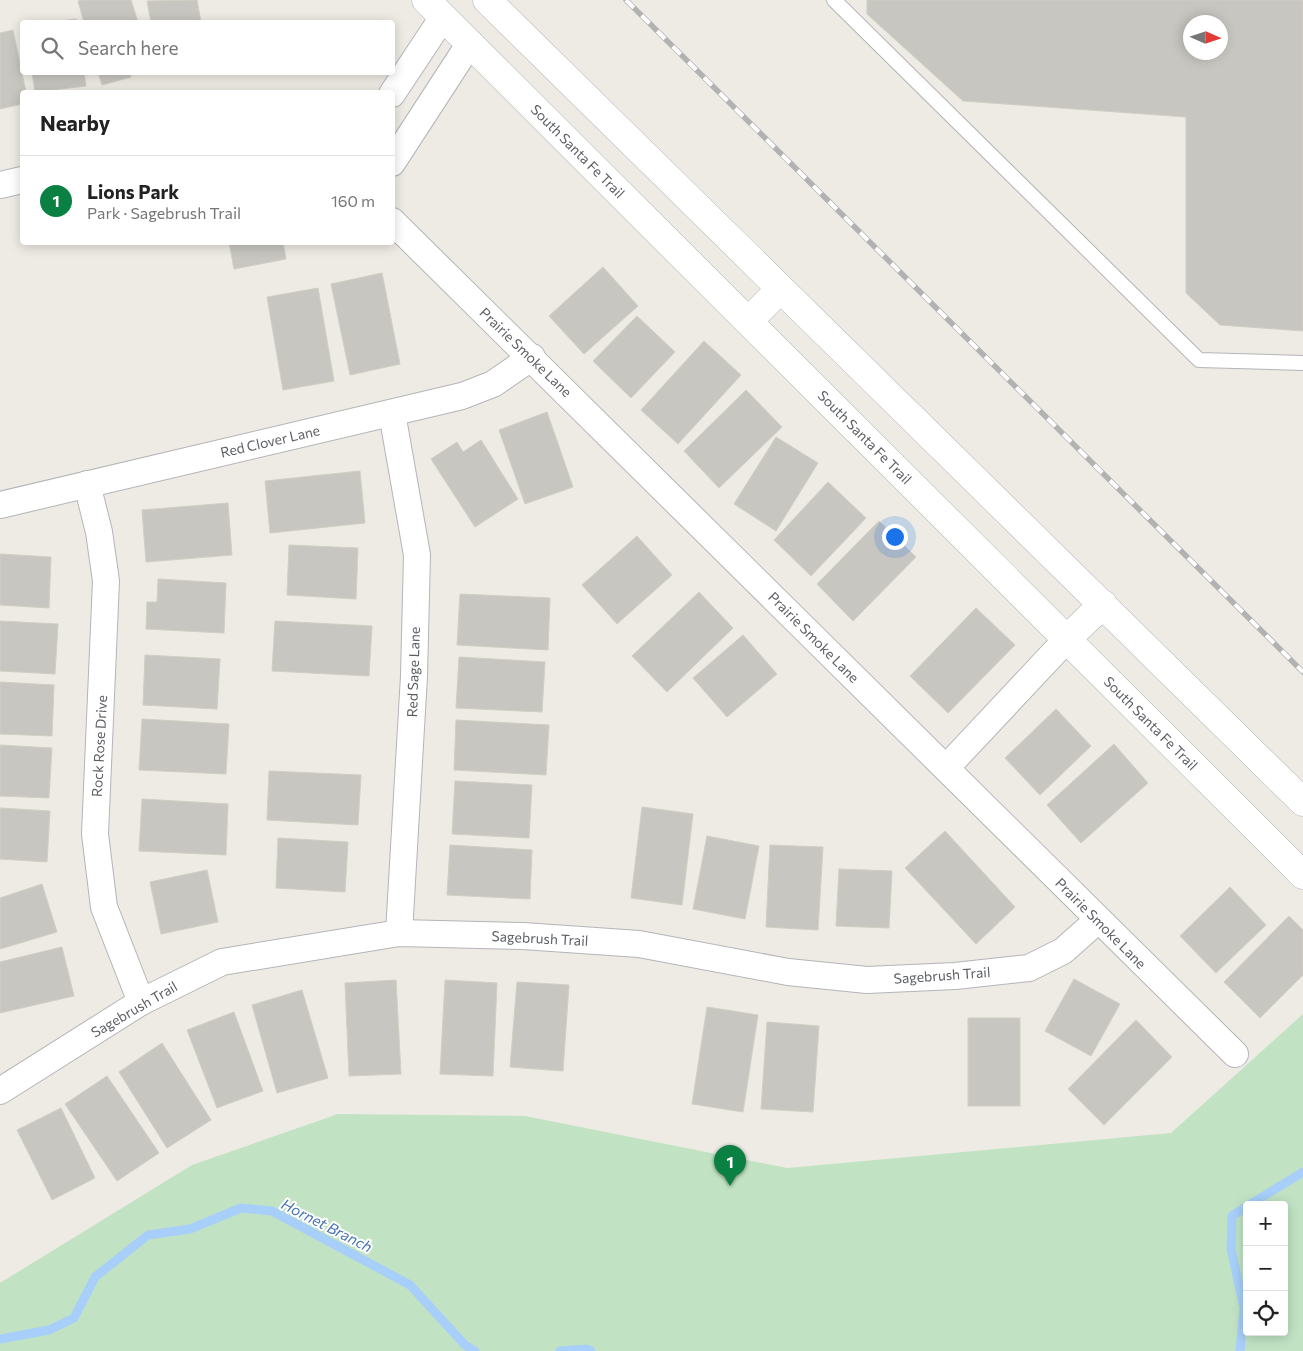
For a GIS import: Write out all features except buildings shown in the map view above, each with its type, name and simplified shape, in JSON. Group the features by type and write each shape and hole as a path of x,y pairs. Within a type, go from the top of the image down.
{"main road":[{"path":"470,43 472,0"},
{"path":"487,0 1303,802"},
{"name":"South Santa Fe Trail","path":"443,6 470,43 1303,875"},
{"path":"749,321 780,289"},
{"path":"1067,639 1102,604"}],"street":[{"path":"394,90 443,6"},
{"path":"395,158 470,43"},
{"path":"0,186 20,181"},
{"name":"Prairie Smoke Lane","path":"395,224 532,357 1235,1054"},
{"name":"Red Clover Lane","path":"0,505 462,396 493,384 532,357"},
{"name":"Red Sage Lane","path":"392,413 417,555 414,676 399,932"},
{"name":"Rock Rose Drive","path":"87,484 99,532 106,581 95,834 98,873 104,907 141,1002"},
{"path":"946,768 1067,639"},
{"name":"Sagebrush Trail","path":"0,1091 141,1002 222,962 399,932 523,936 639,944 788,972 867,980 955,976 1029,968 1063,951 1098,920"}],"lane":[{"path":"834,0 1199,360 1303,363"}],"green space":[{"path":"1303,1014 1303,1351 0,1351 0,1283 192,1165 338,1114 525,1116 787,1168 1171,1133"}],"waterway":[{"name":"Hornet Branch","path":"1256,1201 1303,1172"},
{"name":"Hornet Branch","path":"0,1339 49,1330 74,1318 95,1277 148,1235 190,1229 241,1208 272,1211 410,1285 465,1345 475,1351"},
{"name":"Hornet Branch","path":"1240,1351 1244,1308 1231,1249 1232,1216 1243,1209"},
{"name":"Hornet Branch","path":"560,1351 586,1349 591,1351"}],"railway":[{"path":"626,0 1303,672"}],"place":[{"name":"Lions Park","path":"730,1186"}]}
